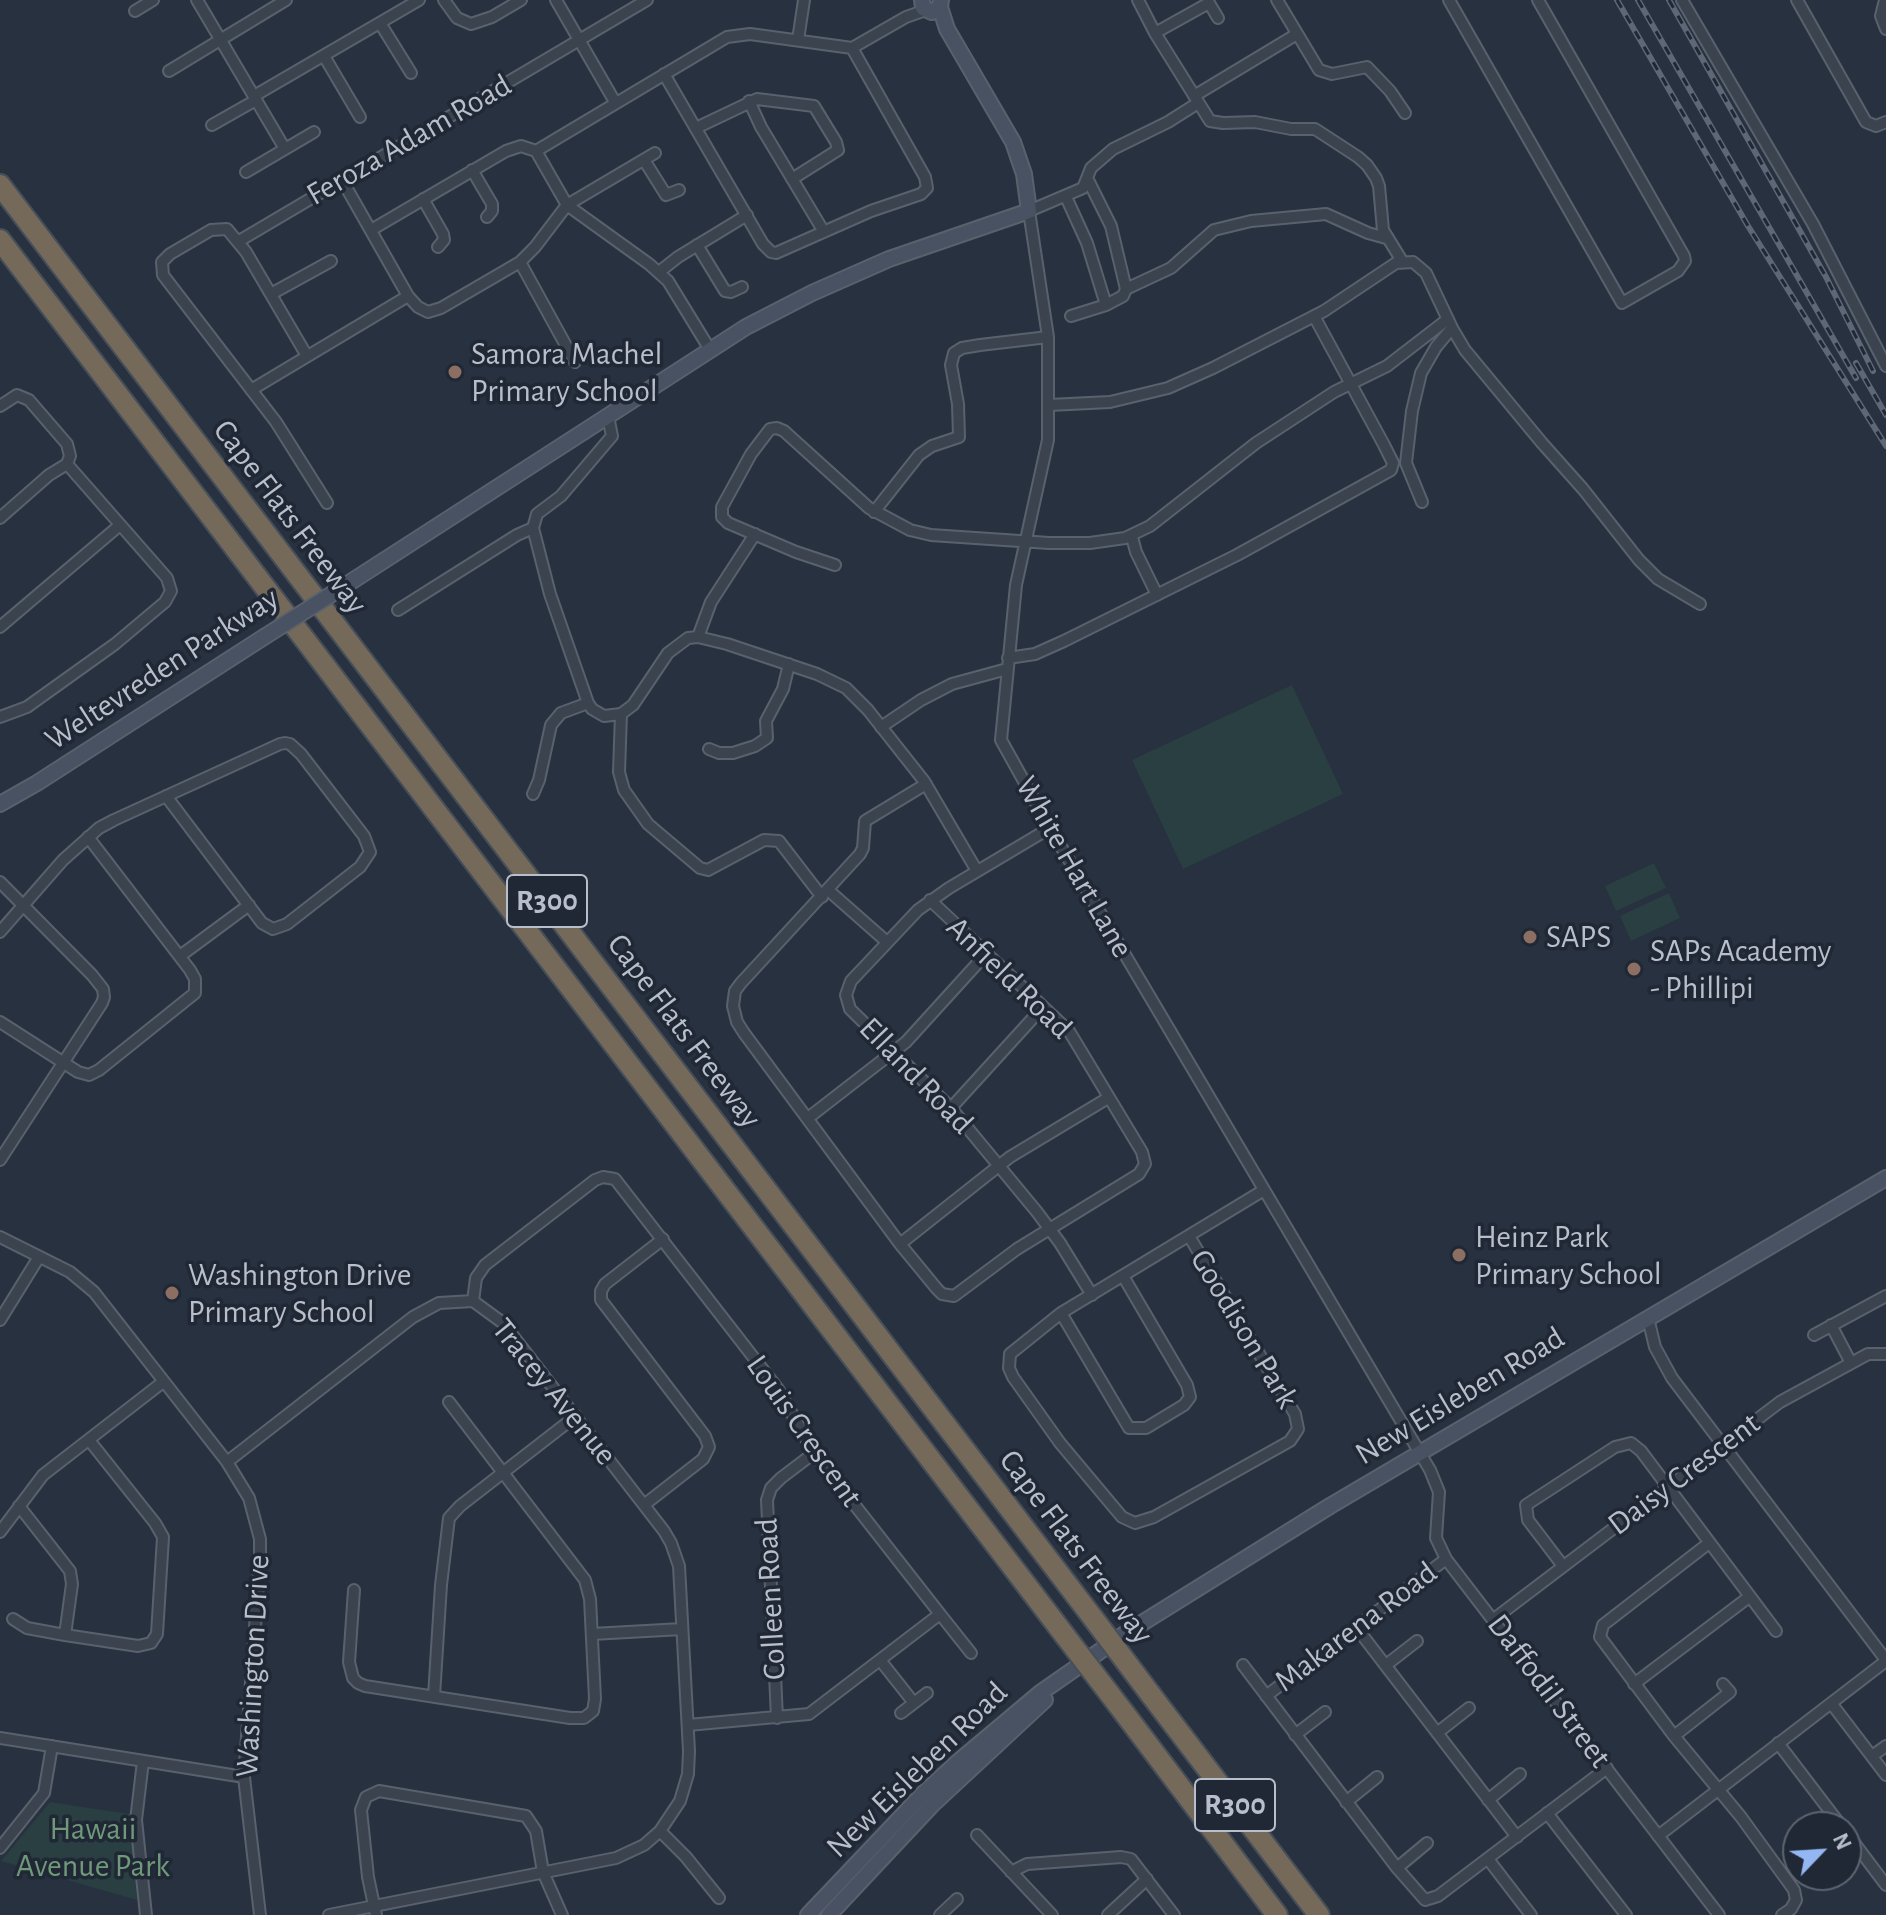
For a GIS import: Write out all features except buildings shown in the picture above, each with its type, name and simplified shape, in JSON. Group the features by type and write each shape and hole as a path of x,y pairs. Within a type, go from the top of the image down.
{"highway":[{"name":"Cape Flats Freeway","path":"0,185 1319,1915"},
{"name":"Cape Flats Freeway","path":"0,240 1277,1915"}],"main road":[{"path":"933,4 1013,142 1024,174 1029,211"},
{"name":"Weltevreden Parkway","path":"0,804 346,585 709,348 800,299 889,259 1029,211"},
{"name":"Weltevreden Parkway","path":"0,815 37,783"},
{"name":"New Eisleben Road","path":"808,1915 940,1779 1040,1693 1166,1606 1420,1453 1645,1325 1886,1178"},
{"name":"New Eisleben Road","path":"829,1915 932,1805 1070,1674"}],"street":[{"path":"135,11 153,0"},
{"path":"197,0 285,149"},
{"path":"169,71 286,0"},
{"path":"212,125 419,0"},
{"path":"444,0 457,18 471,24 492,17 521,0"},
{"path":"556,0 615,102"},
{"name":"Feroza Adam Road","path":"239,241 647,0"},
{"path":"798,40 804,0"},
{"path":"1138,0 1210,121 1255,122 1291,129 1315,129 1358,157 1376,178 1386,238 1402,261"},
{"path":"1277,0 1319,70 1332,74 1367,67 1390,91 1405,113"},
{"path":"1449,0 1622,303 1678,271 1685,261 1684,256 1538,0"},
{"path":"1682,0 1813,224 1886,366"},
{"path":"1797,0 1866,122 1876,126 1886,122"},
{"path":"1885,0 1881,16 1886,29"},
{"path":"1155,33 1209,3 1218,18"},
{"path":"536,151 615,102 735,35 852,48 933,4"},
{"path":"380,23 411,73"},
{"path":"1029,211 1083,188 1091,168 1113,149 1196,100 1297,34"},
{"path":"664,74 763,244 771,252 782,251 921,194 927,188 925,177 852,48"},
{"path":"324,56 360,117"},
{"path":"696,128 749,101 769,99 808,104 818,109 838,150 792,179"},
{"path":"749,101 761,127 824,232"},
{"path":"246,172 314,132"},
{"path":"371,230 514,147 536,151 567,205 659,272 678,296 709,348"},
{"path":"342,180 408,296 428,312 441,308 520,262 567,205 655,153"},
{"path":"644,160 666,195 679,190"},
{"path":"472,170 493,207 487,217"},
{"path":"1071,316 1106,305 1123,296 1126,289 1111,226 1088,180"},
{"path":"1066,197 1087,243 1106,305"},
{"path":"423,199 443,234 444,240 438,247"},
{"name":"White Hart Lane","path":"1029,211 1048,337 1048,440 1016,585 1001,740 1420,1453"},
{"path":"1126,289 1171,268 1214,230 1251,221 1320,213 1386,238"},
{"path":"659,272 747,215"},
{"path":"307,356 239,241 227,229 211,230 170,254 160,266 163,275 286,437 327,503"},
{"path":"697,245 725,291 742,287"},
{"path":"271,294 331,261"},
{"path":"1049,405 1110,402 1168,388 1338,303 1390,266 1402,261 1413,262 1421,268 1450,323 1485,375 1647,569 1700,604"},
{"path":"520,262 575,362"},
{"path":"251,390 408,296"},
{"path":"1314,316 1391,459 1391,470"},
{"path":"835,565 728,523 721,512 762,437 773,428 793,438 874,512 918,533 1026,542 1090,543 1132,537 1244,451 1351,383 1397,359 1450,323"},
{"path":"1422,502 1407,466 1417,383 1450,323"},
{"path":"874,512 919,455 932,446 959,437 958,404 951,365 954,353 962,348 1048,337"},
{"path":"0,406 17,395 29,400 67,444 70,456 67,464 49,475 0,518"},
{"path":"608,416 612,436 561,496 537,514 533,528 550,594 592,709 604,716 621,714 633,705 668,653 688,638 698,637 789,664 846,688 858,698 928,787 977,871"},
{"path":"0,717 27,707 115,644 171,591 167,578 67,464"},
{"path":"881,727 952,684 1045,651 1237,555 1391,470 1407,466"},
{"path":"0,627 120,525"},
{"path":"398,610 533,528"},
{"path":"698,637 711,602 755,534"},
{"path":"1132,537 1157,595"},
{"path":"709,749 733,753 755,746 767,738 766,721 783,689 789,664"},
{"path":"533,794 551,725 561,713 588,703"},
{"path":"621,714 619,772 624,790 648,824 700,868 708,870 764,840 779,841 825,893 887,942"},
{"path":"0,932 88,837 114,820 166,796 280,744 290,744 301,754 368,842 370,852 360,867 283,926 273,929 267,927 249,905 166,796"},
{"path":"928,787 868,818 863,825 860,854 735,991 733,1006 737,1022 900,1244 942,1294 954,1296 1017,1249 1050,1229"},
{"name":"Elland Road","path":"1050,828 930,900 851,981 846,995 850,1009 951,1108 998,1165 1050,1229 1092,1295"},
{"path":"0,1022 62,1063 84,1074 94,1073 195,993 195,979 180,956 88,837"},
{"path":"0,882 103,989 102,1003 0,1160"},
{"name":"Anfield Road","path":"930,900 1069,1031 1142,1152 1143,1170 1050,1229"},
{"path":"180,956 249,905"},
{"path":"808,1118 895,1052 986,954"},
{"path":"951,1108 1043,1007"},
{"path":"900,1244 998,1165 1108,1098"},
{"name":"Louis Crescent","path":"473,1301 476,1278 485,1265 587,1186 603,1177 610,1177 621,1184 778,1389 814,1453 971,1653"},
{"path":"1123,1276 1187,1385 1190,1397 1184,1405 1146,1428 1129,1428 1061,1313 1264,1190"},
{"name":"Goodison Park","path":"1061,1313 1013,1349 1008,1361 1009,1368 1060,1443 1129,1522 1154,1517 1290,1441 1298,1429 1295,1414 1189,1236"},
{"name":"Washington Drive","path":"0,1237 70,1272 94,1292 227,1462 249,1498 260,1539 244,1777 260,1915"},
{"path":"644,1505 703,1459 709,1447 705,1436 601,1300 605,1284 663,1239"},
{"path":"0,1320 39,1257"},
{"path":"1814,1335 1886,1296"},
{"name":"Tracey Avenue","path":"227,1462 413,1317 439,1303 473,1301 503,1323 644,1505 676,1553 688,1725 688,1774 680,1801 660,1831"},
{"path":"1645,1325 1672,1378 1886,1660 1658,1836"},
{"path":"1831,1325 1851,1363"},
{"name":"Daisy Crescent","path":"1494,1619 1780,1402 1868,1354 1886,1354"},
{"path":"0,1532 43,1475 163,1382"},
{"path":"354,1590 349,1662 353,1678 365,1686 570,1718 584,1718 595,1706 590,1599 585,1580 449,1402"},
{"path":"434,1696 449,1518 576,1416"},
{"path":"13,1619 27,1628 138,1646 151,1643 157,1634 163,1537 89,1440"},
{"path":"1563,1566 1528,1520 1525,1510 1530,1501 1625,1443 1631,1443 1641,1451 1776,1631"},
{"name":"Colleen Road","path":"777,1718 767,1500 771,1488 814,1453"},
{"name":"Daffodil Street","path":"1420,1453 1439,1492 1436,1538 1446,1559 1607,1768 1713,1913"},
{"path":"19,1506 70,1571 72,1584 65,1635"},
{"path":"1709,1543 1600,1628 1600,1637 1794,1890 1796,1900 1791,1909 1782,1915"},
{"name":"Makarena Road","path":"1266,1696 1446,1559"},
{"path":"1634,1684 1749,1597"},
{"path":"688,1725 809,1714 940,1614"},
{"path":"1356,1627 1517,1837"},
{"path":"592,1634 682,1629"},
{"path":"1386,1665 1417,1641"},
{"path":"880,1660 914,1703"},
{"path":"1243,1665 1421,1898 1429,1900 1438,1896 1607,1768"},
{"path":"1674,1736 1730,1692 1723,1684"},
{"path":"901,1713 927,1693"},
{"path":"1831,1703 1886,1775"},
{"path":"1437,1733 1469,1708"},
{"path":"1295,1735 1325,1712"},
{"path":"0,1738 244,1777"},
{"path":"1778,1743 1830,1811"},
{"path":"0,1848 44,1793 52,1746"},
{"path":"1872,1756 1886,1746"},
{"path":"143,1761 136,1820 146,1915"},
{"path":"1488,1800 1520,1774"},
{"path":"1346,1802 1377,1777"},
{"path":"376,1910 368,1877 361,1810 366,1797 379,1791 526,1816 536,1831 543,1872 562,1915"},
{"path":"1547,1813 1626,1915"},
{"path":"329,1915 376,1910 616,1858 644,1845 660,1831 719,1898"},
{"path":"977,1835 1052,1915"},
{"path":"1397,1868 1427,1843"},
{"path":"1862,1853 1886,1885"},
{"path":"1011,1872 1027,1864 1121,1857 1131,1859 1174,1915"},
{"path":"1488,1859 1531,1915"},
{"path":"1108,1915 1147,1879"},
{"path":"940,1915 957,1899"}],"green space":[{"path":"1292,685 1343,794 1183,869 1132,760"},
{"path":"1654,863 1666,888 1616,911 1605,886"},
{"path":"1669,893 1680,918 1631,941 1620,916"},
{"name":"Hawaii Avenue Park","path":"50,1802 129,1814 137,1900 1,1861"}],"railway":[{"path":"1617,0 1748,226 1886,446"},
{"path":"1638,0 1856,378"},
{"path":"1669,0 1826,277 1873,371"},
{"path":"1856,363 1886,415"}],"place":[{"name":"Samora Machel Primary School","path":"455,372"},
{"name":"SAPS","path":"1530,937"},
{"name":"SAPs Academy - Phillipi","path":"1634,969"},
{"name":"Heinz Park Primary School","path":"1459,1255"},
{"name":"Washington Drive Primary School","path":"172,1293"}]}
